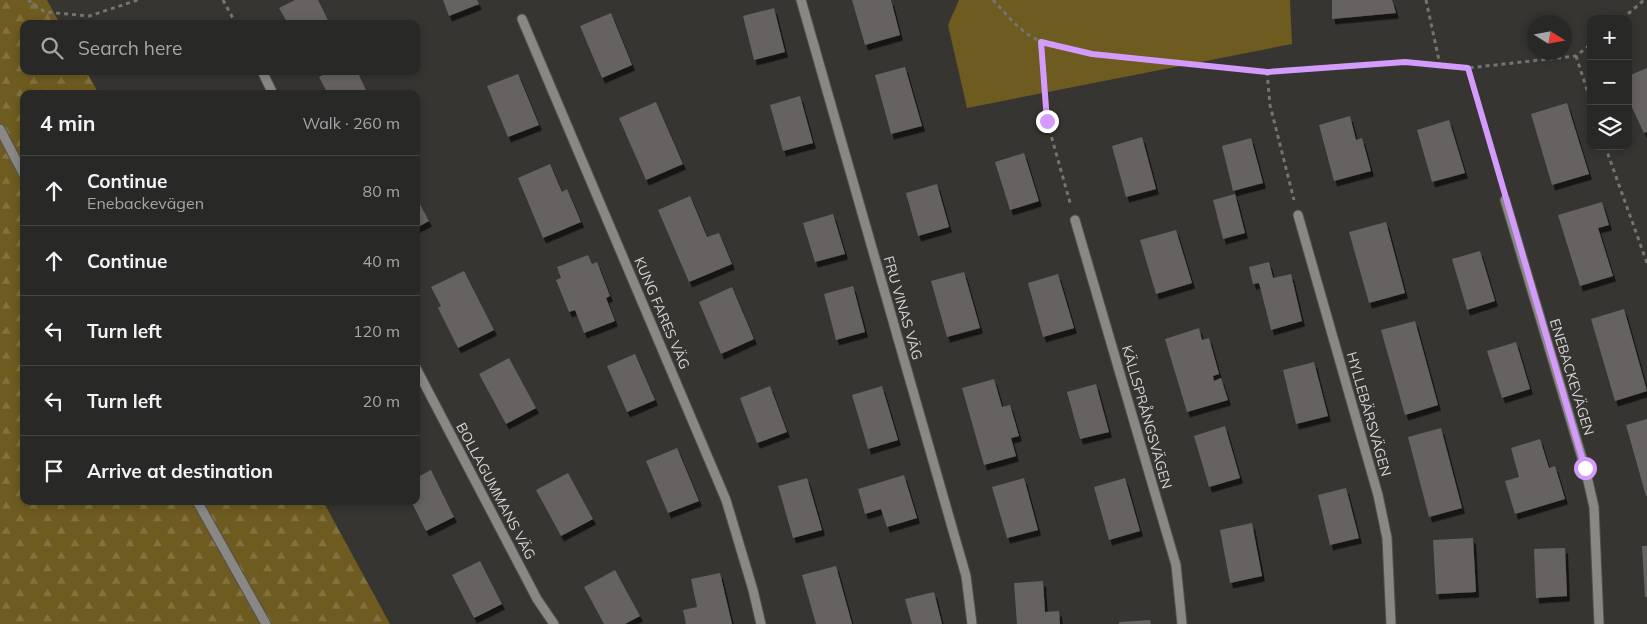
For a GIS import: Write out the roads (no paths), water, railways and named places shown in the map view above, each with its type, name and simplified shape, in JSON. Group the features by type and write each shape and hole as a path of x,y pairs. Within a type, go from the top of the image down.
{"street":[{"name":"FRU VINAS VÄG","path":"801,0 966,576 972,624"},
{"name":"KUNG FARES VÄG","path":"522,19 726,500 754,590 761,624"},
{"path":"264,75 271,90"},
{"path":"0,129 20,166"},
{"name":"ENEBACKEVÄGEN","path":"1505,200 1585,468 1594,507 1599,624"},
{"name":"HYLLEBÄRSVÄGEN","path":"1298,215 1378,495 1387,538 1391,624"},
{"name":"KÄLLSPRÅNGSVÄGEN","path":"1075,220 1176,566 1182,624"},
{"name":"BOLLAGUMMANS VÄG","path":"420,376 537,599 554,624"},
{"path":"199,505 266,624"}]}
